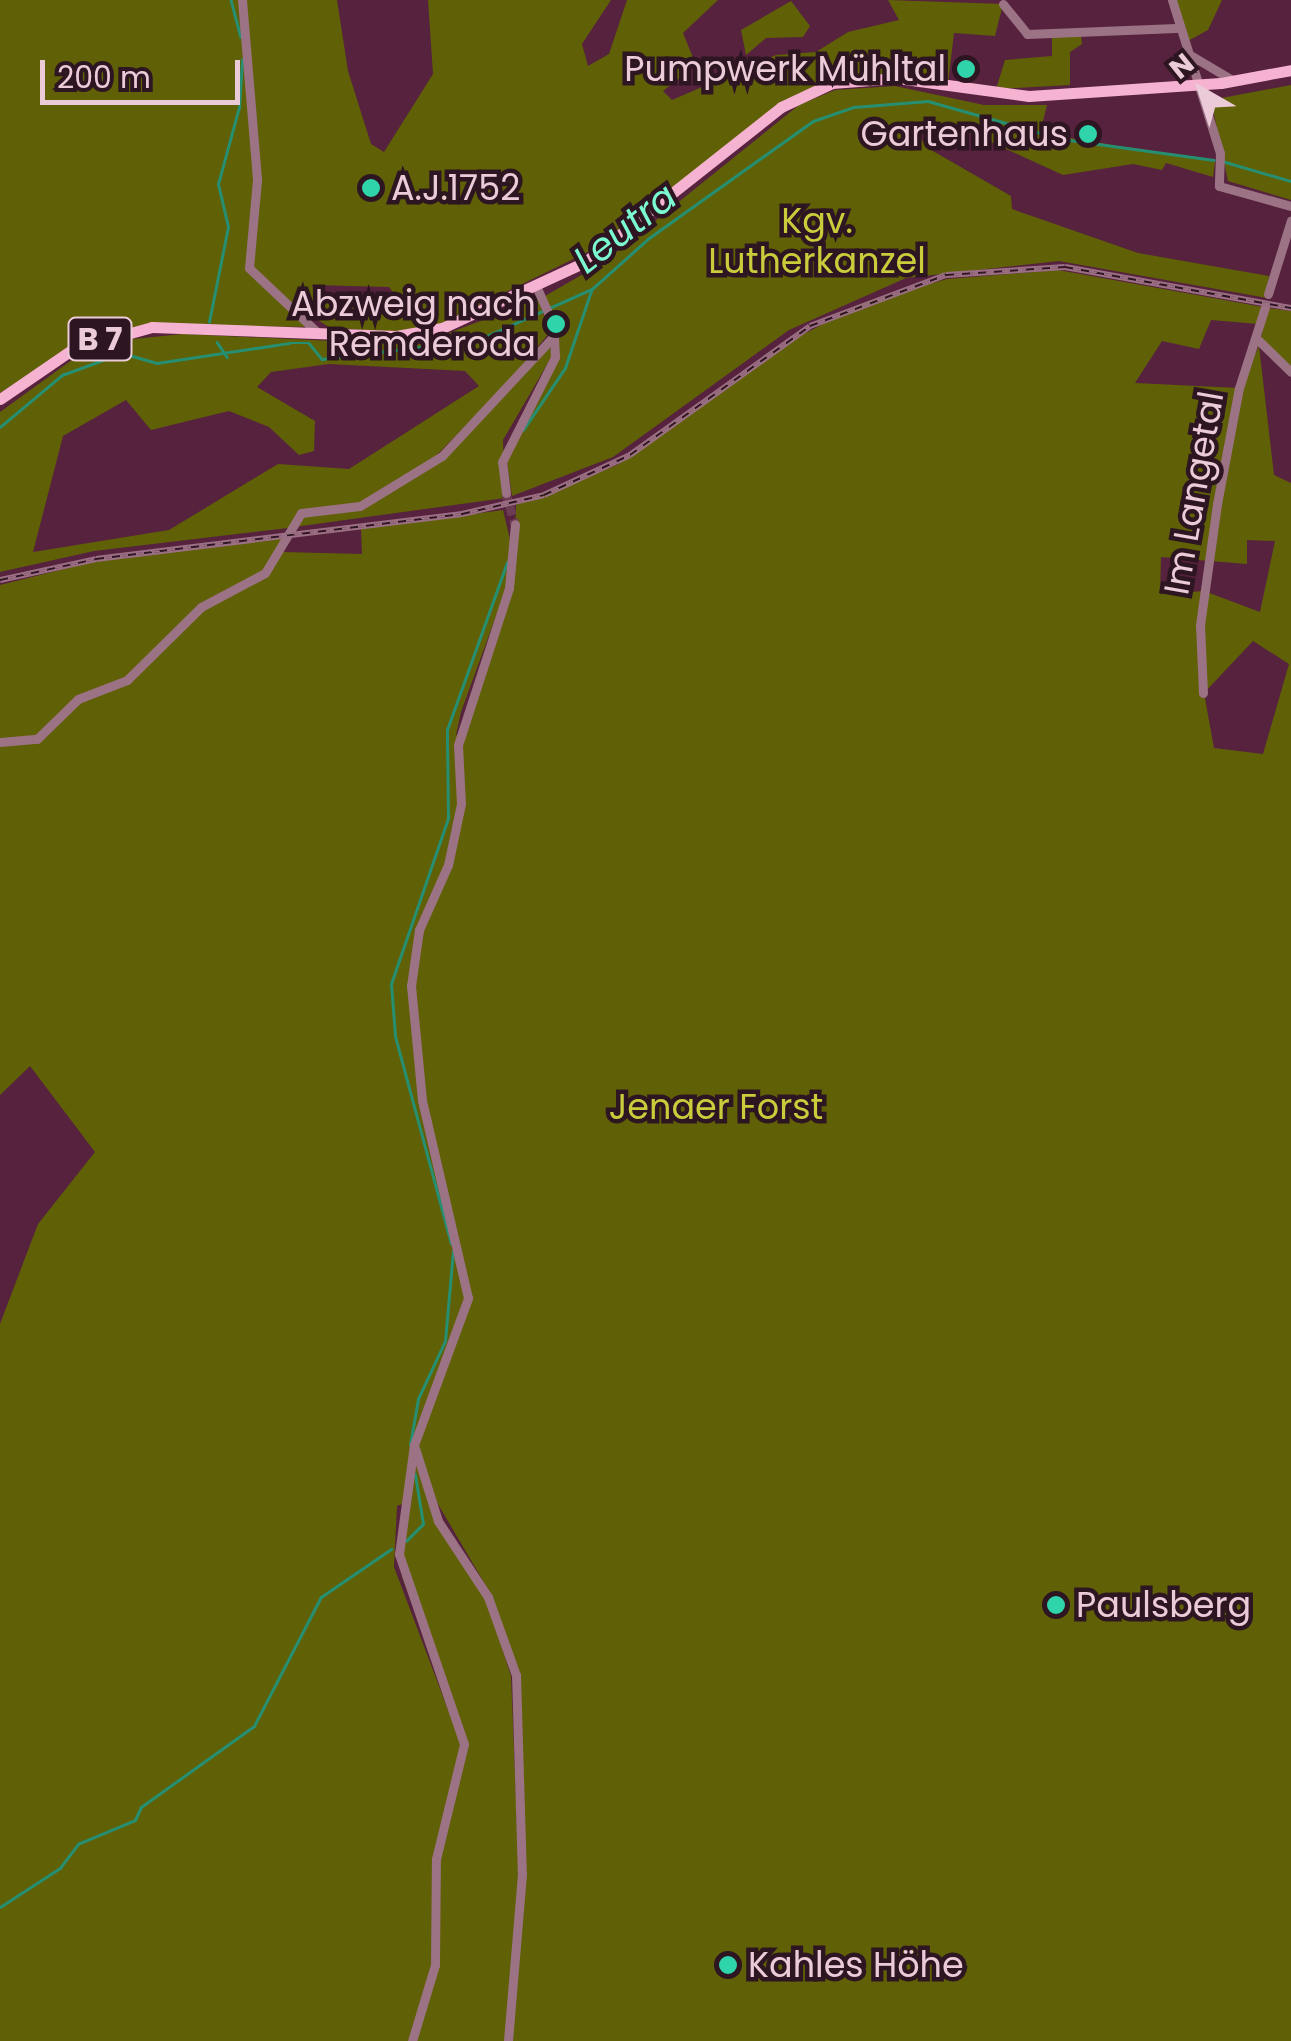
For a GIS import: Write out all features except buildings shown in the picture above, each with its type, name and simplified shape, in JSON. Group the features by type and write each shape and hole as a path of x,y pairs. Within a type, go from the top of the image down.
{"main road":[{"path":"1198,85 1291,70"},
{"name":"B 7","path":"0,399 46,362 122,332 427,333 537,288 601,250 800,95 853,79 938,85 1012,96 1198,85"}],"street":[{"path":"242,0 258,180 249,268 316,332"},
{"path":"1172,0 1176,28 1192,56 1220,152 1219,186 1291,206"},
{"path":"1003,4 1027,34 1176,28"},
{"path":"1192,56 1234,81"},
{"path":"1268,294 1291,220"},
{"path":"506,493 502,462 551,368 555,335 537,288"},
{"name":"Im Langetal","path":"1204,692 1208,562 1239,388 1265,307"},
{"path":"0,742 38,739 78,698 126,680 201,607 266,573 293,521 304,512 360,506 442,456 555,335"},
{"path":"1257,339 1291,372"},
{"path":"412,2041 435,1965 436,1859 464,1744 400,1568 414,1445 468,1298 422,1100 411,986 419,930 448,865 462,804 458,745 509,588 514,524"},
{"path":"414,1445 438,1521 488,1597 516,1676 522,1874 508,2041"}],"green space":[{"path":"0,0 337,0 348,71 371,144 384,152 433,74 428,0 611,0 582,44 588,66 609,54 627,0 718,0 683,33 696,65 663,91 672,100 776,55 816,52 848,32 899,20 888,0 1003,4 995,36 954,33 948,83 895,74 814,86 592,250 438,325 396,333 329,327 267,289 310,327 153,325 72,347 0,393","holes":["312,285 389,287 395,295 386,307 351,308 316,298"]},
{"path":"1173,0 1222,0 1208,30 1186,42"},
{"path":"791,1 810,26 803,37 766,38 746,55 741,30"},
{"path":"1081,34 1082,44 1070,52 1070,85 996,89 1005,60 1052,56 1052,36"},
{"path":"1291,85 1291,200 1228,181 1211,100"},
{"name":"Kgv. Lutherkanzel","path":"895,86 984,105 1047,105 1040,133 1215,162 1213,177 1166,163 1162,170 1133,164 1063,175 980,137 936,124 915,128 926,147 1011,196 1012,209 1138,253 1269,276 1267,298 1059,261 906,278 789,330 613,457 512,496 507,462 558,359 545,296 604,262 799,105 835,90"},
{"name":"Jenaer Forst","path":"1058,270 1263,307 1258,324 1211,320 1199,349 1162,341 1135,383 1239,388 1259,346 1274,475 1291,483 1291,2041 512,2041 525,1875 518,1676 492,1596 432,1494 436,1521 486,1598 511,1676 519,1873 506,2041 414,2041 437,1965 439,1859 465,1744 402,1577 405,1503 397,1506 394,1567 461,1744 434,1858 432,1965 410,2041 0,2041 0,1324 38,1224 95,1152 30,1066 0,1095 0,745 39,741 79,701 128,682 202,608 267,575 282,552 362,554 361,529 503,510 512,548 507,586 461,712 456,735 465,736 513,588 516,505 617,465 794,339 866,302 947,279","holes":["1247,540 1275,541 1260,612 1204,591 1160,594 1161,557 1247,564","1253,641 1289,664 1263,754 1214,748 1204,693"]},
{"path":"538,299 550,332 511,379 431,461 359,505 317,509 288,528 94,551 0,572 0,412 76,357 123,340 183,334 417,345","holes":["329,364 465,371 479,386 349,469 278,464 169,530 33,552 63,436 126,400 151,430 229,411 269,427 299,455 314,451 315,421 257,387 271,372"]},
{"path":"1268,308 1291,311 1291,370 1261,338"},
{"path":"549,339 552,356 503,440 505,498 294,527 299,516 353,510 443,457"},
{"path":"283,538 264,571 214,596 125,678 76,696 42,734 0,740 0,585 96,561"}],"waterway":[{"path":"231,0 241,37"},
{"path":"209,322 228,227 218,184 239,107 242,60"},
{"name":"Leutra","path":"0,427 62,375 122,353 157,363 309,343 322,359 478,340 592,289 649,238 813,121 854,107 928,101 1062,139 1214,160"},
{"name":"Leutra","path":"1222,161 1291,181"},
{"path":"523,430 565,368 591,291"},
{"name":"Leutra","path":"217,342 227,357"},
{"path":"451,1244 395,1036 391,984 448,818 447,730 507,562"},
{"path":"410,1445 418,1399 445,1341 453,1252"},
{"path":"406,1541 423,1524 415,1475"},
{"path":"0,1907 60,1868 78,1844 135,1820 141,1807 254,1726 321,1597 391,1549"}],"tunnel":[{"path":"506,493 515,524"}],"railway":[{"path":"0,580 96,559 462,514 544,495 630,455 810,326 946,275 1065,267 1291,308"}],"place":[{"name":"Pumpwerk Mühltal","path":"966,69"},
{"name":"Gartenhaus","path":"1088,134"},
{"name":"A.J.1752","path":"371,188"},
{"name":"Abzweig nach Remderoda","path":"556,324"},
{"name":"Paulsberg","path":"1056,1605"},
{"name":"Kahles Höhe","path":"728,1965"}]}
